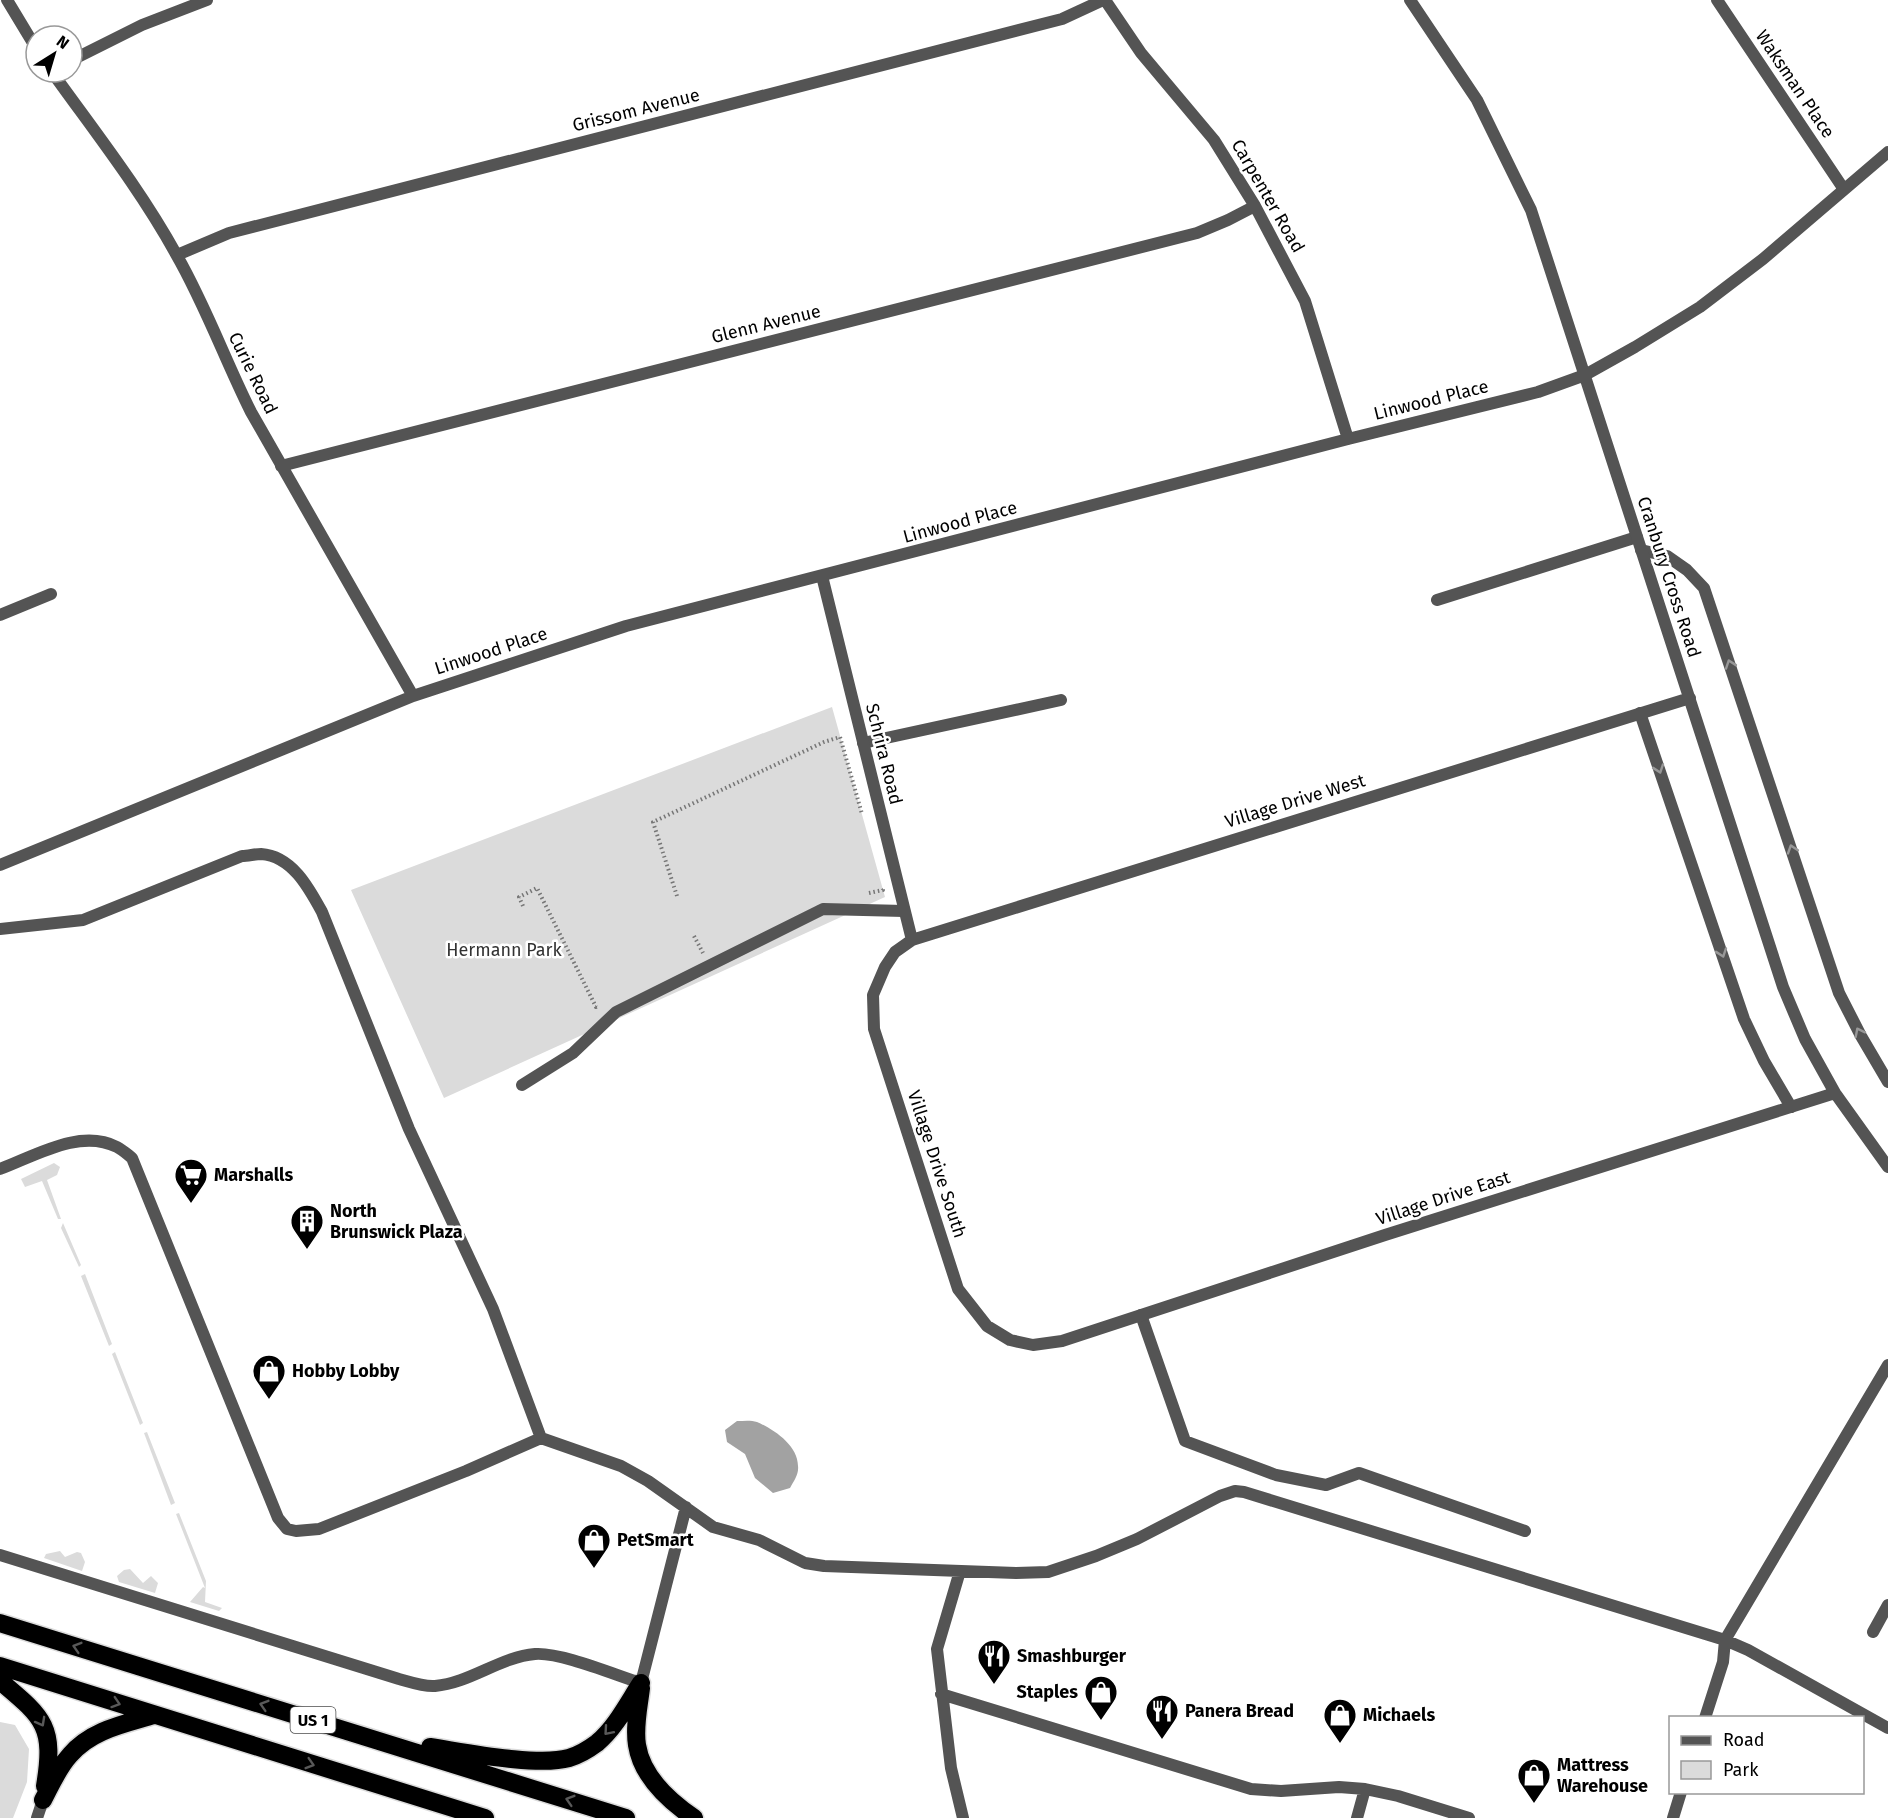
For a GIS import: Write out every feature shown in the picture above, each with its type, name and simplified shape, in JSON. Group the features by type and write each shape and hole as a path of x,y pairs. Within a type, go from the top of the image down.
{"highway":[{"name":"US 1","path":"0,1623 626,1818"},
{"name":"US 1","path":"0,1666 485,1818"},
{"path":"0,1681 36,1713 46,1732 50,1755 43,1800"},
{"path":"379,1741 522,1759 569,1758 590,1748 606,1734 641,1683"},
{"path":"641,1683 637,1743 642,1762 660,1790 694,1818"},
{"path":"43,1800 63,1765 78,1746 104,1731 154,1715"}],"street":[{"path":"8,0 24,27"},
{"path":"84,54 142,25 207,0"},
{"name":"Carpenter Road","path":"1104,0 1142,53 1214,140 1255,206 1305,302 1348,439"},
{"name":"Grissom Avenue","path":"177,255 229,233 1062,19 1104,0"},
{"name":"Cranbury Cross Road","path":"1410,0 1477,100 1531,210 1784,987 1805,1039 1835,1093 1888,1167"},
{"name":"Waksman Place","path":"1717,0 1843,188"},
{"name":"Curie Road","path":"61,84 144,199 177,255 251,412 414,696"},
{"name":"Linwood Place","path":"0,865 414,696 626,626 1538,392 1585,375 1635,348 1700,307 1763,260 1843,188 1888,152"},
{"name":"Glenn Avenue","path":"281,466 1197,232 1255,206"},
{"path":"1437,600 1639,544 1667,556 1688,570 1704,588 1839,993 1888,1082"},
{"name":"Schrira Road","path":"822,576 912,940"},
{"path":"0,615 51,594"},
{"name":"Village Drive West","path":"912,940 1690,698"},
{"path":"862,743 1061,700"},
{"path":"1640,713 1744,1019 1764,1061 1791,1107"},
{"path":"0,929 82,920 242,856 261,854 277,858 294,870 311,891 322,912 409,1129 493,1309 541,1438"},
{"path":"522,1085 573,1053 616,1012 823,909 904,911"},
{"name":"Village Drive South","path":"912,940 895,952 885,967 873,995 874,1029 958,1289 987,1326 1010,1340 1033,1346 1062,1341"},
{"name":"Village Drive East","path":"1062,1341 1835,1093"},
{"path":"0,1169 70,1142 96,1142 117,1147 132,1158 278,1518 287,1529 296,1531 319,1529 466,1471 541,1438 621,1466 648,1481 712,1527 759,1540 805,1563 824,1566 1048,1572 1137,1539 1220,1496 1235,1491 1244,1492 1725,1640 1748,1650 1888,1728"},
{"path":"1141,1315 1185,1441 1276,1475 1326,1485 1359,1473 1525,1531"},
{"path":"1706,1716 1723,1662 1725,1640 1888,1365"},
{"path":"0,1555 399,1679 422,1684 433,1686 462,1680 513,1660 536,1654 560,1657 641,1683 686,1508"},
{"path":"960,1571 937,1649 951,1768 963,1818"},
{"path":"1873,1632 1888,1605"},
{"path":"941,1694 1251,1789 1281,1791 1339,1787 1365,1789 1398,1796 1469,1818"},
{"path":"1357,1818 1365,1789"},
{"path":"1673,1818 1680,1794"},
{"path":"37,1818 43,1800"}],"path":[{"path":"677,896 653,822 824,742 840,737 865,824"},
{"path":"862,894 883,890 880,879"},
{"path":"523,906 519,897 537,888 596,1006 606,1002"},
{"path":"694,936 704,957 697,960"}],"green space":[{"name":"Hermann Park","path":"832,707 885,897 444,1098 351,890"},
{"path":"54,1163 60,1167 57,1175 47,1180 61,1219 58,1219 42,1181 25,1187 21,1179"},
{"path":"63,1223 81,1265 79,1267 61,1228"},
{"path":"85,1274 112,1344 109,1346 81,1276"},
{"path":"115,1352 143,1423 140,1425 112,1354"},
{"path":"147,1432 175,1503 171,1505 144,1433"},
{"path":"179,1513 206,1581 205,1602 222,1608 219,1611 190,1602 203,1587 205,1588 176,1514"},
{"path":"60,1551 65,1557 77,1552 81,1553 85,1562 82,1571 44,1558 46,1554"},
{"path":"130,1569 143,1583 151,1576 158,1583 155,1593 119,1582 117,1576 124,1570"},
{"path":"0,1722 15,1725 29,1749 27,1782 13,1818 0,1818"}],"shaded area":[{"path":"737,1421 757,1422 777,1433 794,1451 798,1469 790,1488 773,1493 755,1478 745,1454 727,1442 725,1430"}],"place":[{"name":"Marshalls","path":"191,1204"},
{"name":"North Brunswick Plaza","path":"307,1250"},
{"name":"Hobby Lobby","path":"269,1400"},
{"name":"PetSmart","path":"594,1569"},
{"name":"Smashburger","path":"994,1685"},
{"name":"Staples","path":"1101,1721"},
{"name":"Panera Bread","path":"1162,1740"},
{"name":"Michaels","path":"1340,1744"},
{"name":"Mattress Warehouse","path":"1534,1804"}]}
